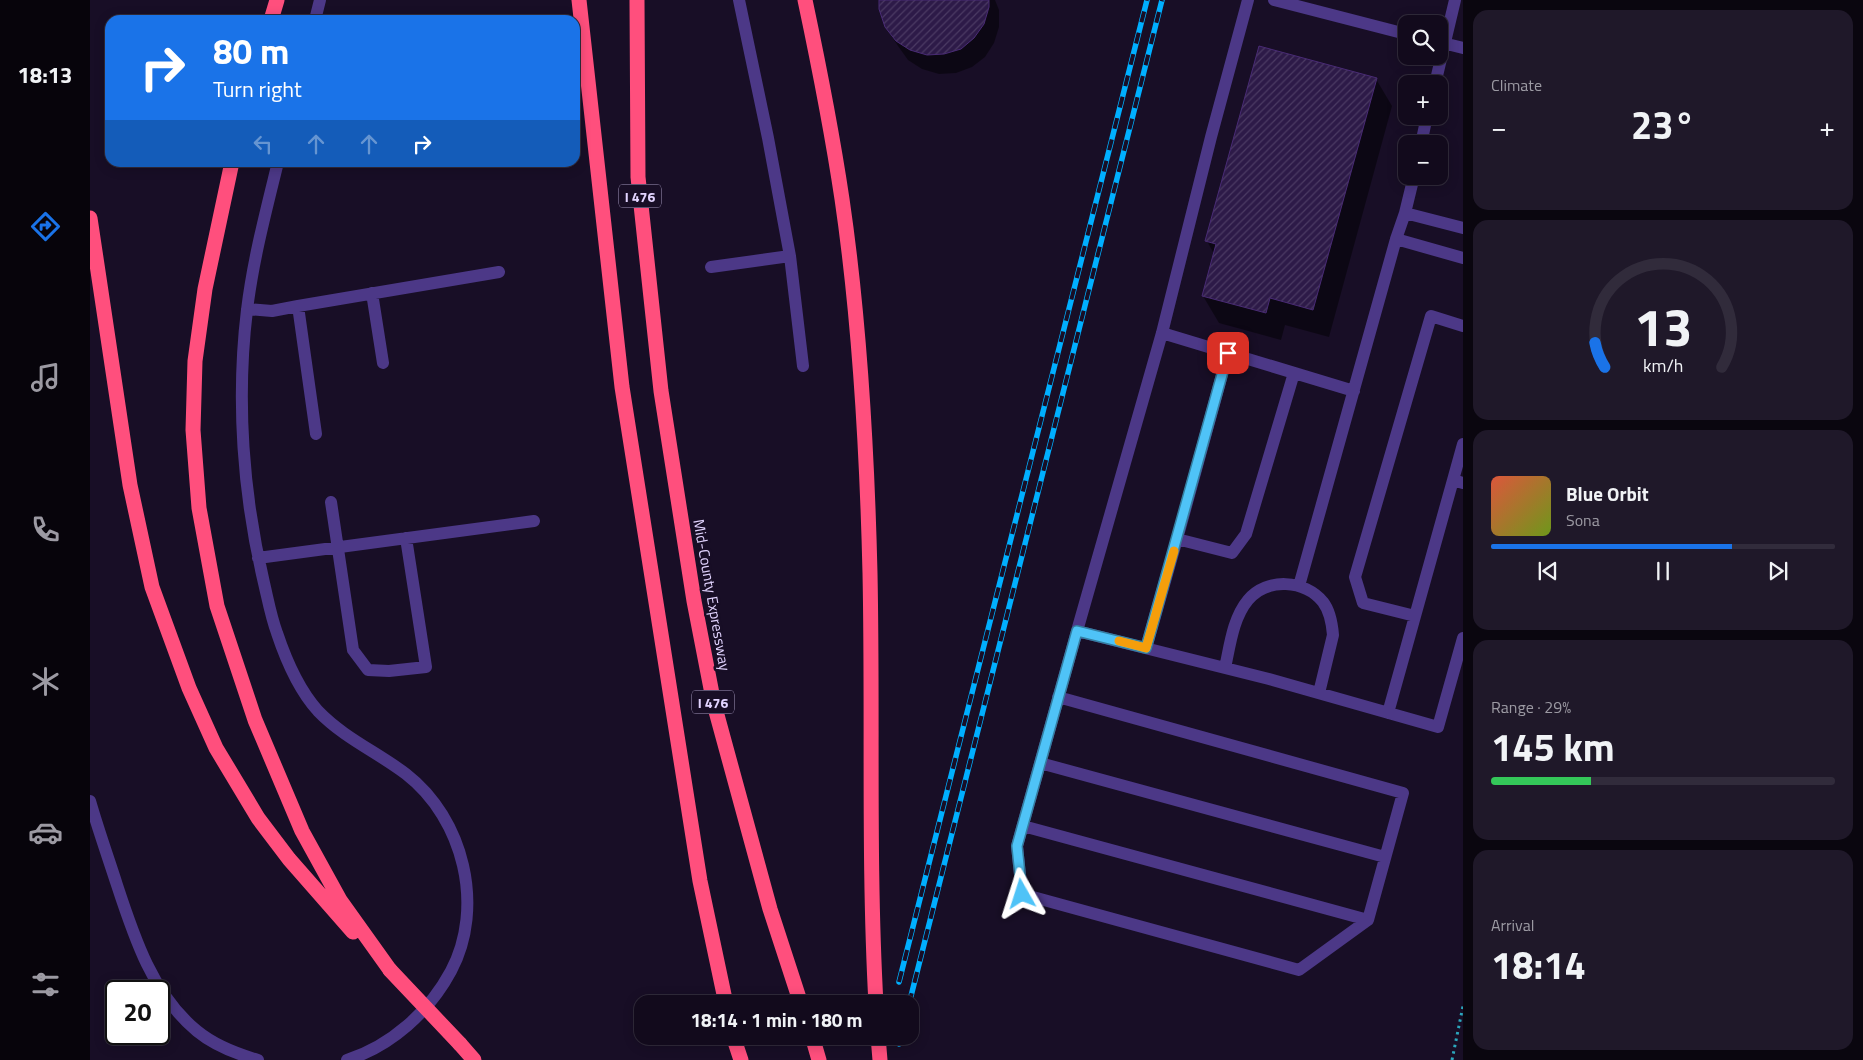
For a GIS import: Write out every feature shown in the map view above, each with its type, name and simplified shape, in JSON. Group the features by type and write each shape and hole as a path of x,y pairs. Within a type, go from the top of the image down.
{"highway":[{"path":"273,15 277,0"},
{"name":"I 476","path":"579,0 622,388 700,881 724,995"},
{"name":"Mid-County Expressway","path":"637,0 638,177 661,392 694,601 714,704 770,909 798,995"},
{"path":"805,0 824,92 842,201 857,328 870,573 871,839 876,995"},
{"path":"231,167 205,289 195,371 193,430 199,508 217,606 255,720 302,831 340,900 390,970"},
{"path":"90,218 130,485 152,587 189,688 216,748 258,818 321,897 474,1060"},
{"path":"737,1045 741,1060"},
{"path":"815,1045 820,1060"},
{"path":"879,1045 880,1060"}],"lane":[{"path":"316,15 320,0"},
{"path":"739,0 790,256 803,366"},
{"path":"1058,697 1403,792 1368,920 1299,970 1022,894 1017,846 1022,826 1058,697 1162,333 1211,137 1248,0"},
{"path":"1274,0 1398,32"},
{"path":"1448,22 1455,0"},
{"path":"1448,45 1463,48"},
{"path":"277,167 256,258 247,309 243,376 244,443 249,504 258,558 276,632 292,670 306,695 318,711 338,730 406,774 421,787 441,811 450,825 464,871 466,892 466,917 462,943 455,963 442,988 411,1023 382,1045 347,1060"},
{"path":"1299,586 1396,238 1406,213 1412,185"},
{"path":"1406,213 1463,228"},
{"path":"1396,238 1463,258"},
{"path":"711,267 790,256"},
{"path":"247,309 272,311 499,272"},
{"path":"372,293 383,363"},
{"path":"298,306 316,434"},
{"path":"1415,616 1363,602 1355,577 1431,316 1463,326"},
{"path":"1162,333 1354,391"},
{"path":"1146,648 1228,353"},
{"path":"1177,539 1232,553 1246,534 1294,373"},
{"path":"1388,713 1415,616 1458,482 1463,444"},
{"path":"330,502 353,650 368,670 426,667 406,538"},
{"path":"258,558 534,521"},
{"path":"1224,668 1239,612 1249,598 1256,592 1272,585 1282,583 1299,586 1309,590 1322,601 1327,609 1332,626 1333,634 1319,693"},
{"path":"1077,631 1319,693 1438,727 1463,638"},
{"path":"1040,763 1385,857"},
{"path":"90,801 124,906 146,963 166,998 198,1032 220,1046 258,1060"},
{"path":"1022,826 1368,920"}],"path":[{"path":"1452,1060 1463,1006"}],"building":[{"path":"879,0 989,0 989,7 984,24 974,38 961,49 944,54 927,55 910,50 896,41 885,27 879,9"},
{"path":"1259,46 1377,78 1313,310 1270,298 1266,313 1202,296 1216,244 1205,241"}],"railway":[{"path":"899,982 1147,0"},
{"path":"911,995 1162,0"}],"slow traffic":[{"path":"1119,641 1146,648 1174,551"}],"route":[{"path":"1022,894 1017,846 1077,631 1146,648 1228,353"}]}
